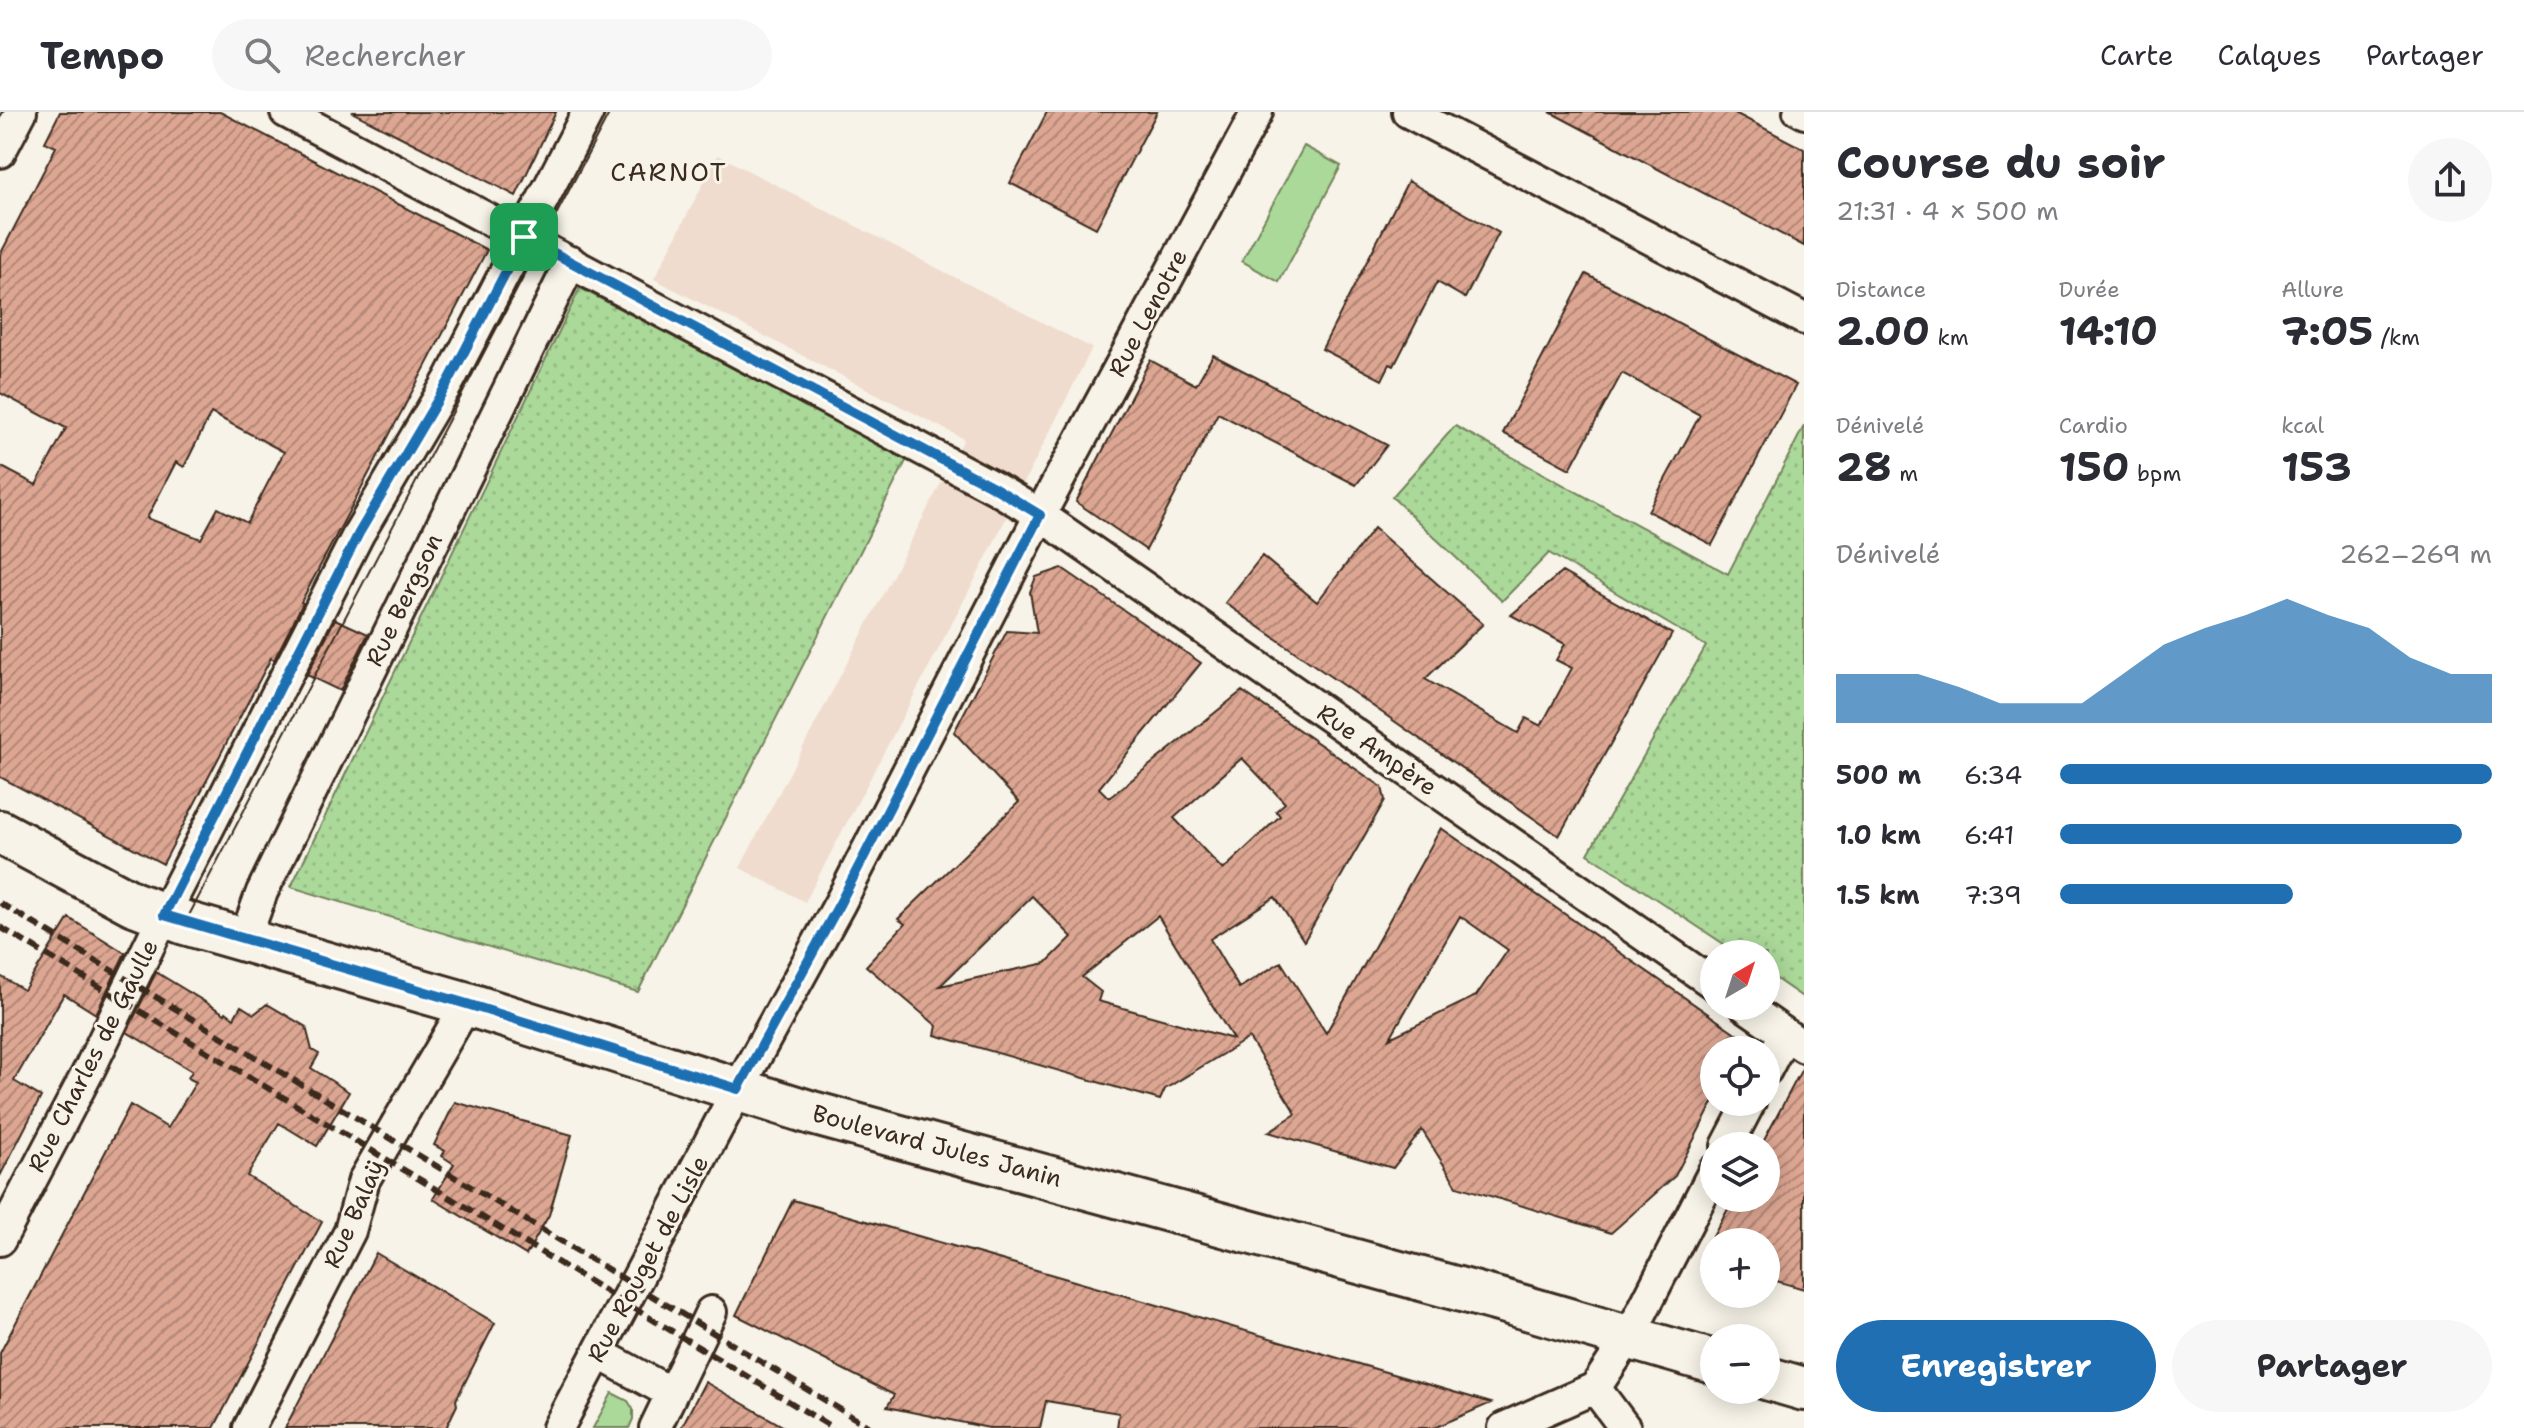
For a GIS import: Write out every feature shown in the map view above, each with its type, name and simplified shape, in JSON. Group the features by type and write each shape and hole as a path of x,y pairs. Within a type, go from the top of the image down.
{"main road":[{"name":"Boulevard Jules Janin","path":"0,832 132,903 244,941 467,1004 821,1115 1700,1358"},
{"path":"1780,1382 1804,1389"}],"street":[{"path":"0,152 21,112"},
{"name":"Rue Ampère","path":"286,112 995,488 1040,515 1700,974"},
{"path":"164,915 359,533 450,379 588,112"},
{"name":"Rue Lenotre","path":"738,1089 840,903 1040,515 1257,112"},
{"path":"1408,112 1804,319"},
{"path":"1795,112 1804,117"},
{"name":"Rue Bergson","path":"244,941 269,878 571,262"},
{"name":"Rue Charles de Gaulle","path":"0,1240 90,1068 164,915"},
{"name":"Rue Balaÿ","path":"249,1428 350,1231 364,1180 467,1004"},
{"path":"1765,1020 1794,1040 1780,1055"},
{"name":"Rue Rouget de Lisle","path":"558,1428 738,1089"},
{"path":"1504,1428 1595,1388 1629,1337 1700,1198"},
{"path":"655,1428 711,1312"},
{"path":"598,1353 671,1393"},
{"path":"1595,1388 1625,1428"}],"shaded area":[{"path":"718,155 1092,348 980,570 805,902 740,868 964,439 654,279"}],"green space":[{"path":"1304,146 1341,166 1279,282 1242,261"},
{"path":"580,288 907,459 638,992 291,887"},
{"path":"1455,426 1728,574 1804,426 1804,998 1780,982 1780,940 1718,940 1588,854 1706,646 1549,553 1502,601 1392,497"},
{"path":"612,1393 628,1401 633,1409 629,1428 593,1428"}],"building":[{"path":"60,112 220,112 487,250 301,602 274,660 271,658 163,864 0,777 0,466 36,485 66,428 0,393 0,255 56,147 45,142","holes":["211,413 284,452 247,523 218,508 201,539 147,518 176,462 184,467"]},
{"path":"352,112 556,112 516,196"},
{"path":"1047,112 1157,112 1096,228 1010,183"},
{"path":"1550,112 1733,112 1804,149 1804,246"},
{"path":"1408,181 1499,233 1465,298 1437,282 1394,366 1390,364 1382,380 1322,349"},
{"path":"1586,274 1796,385 1712,545 1648,511 1700,415 1622,373 1570,469 1503,433"},
{"path":"1213,355 1387,445 1356,485 1218,413 1146,550 1076,502 1150,360 1196,385"},
{"path":"1374,528 1483,624 1425,679 1518,733 1526,718 1541,726 1572,668 1556,660 1565,644 1511,615 1562,572 1672,634 1559,836 1225,603 1262,556 1317,602"},
{"path":"1062,568 1201,663 1099,788 1109,798 1242,691 1382,787 1385,800 1304,941 1275,897 1210,939 1239,988 1281,962 1326,1033 1441,828 1700,1008 1700,1020 1717,1020 1740,1036 1700,1036 1700,1116 1706,1116 1675,1176 1611,1233 1457,1186 1422,1130 1393,1168 1268,1132 1296,1114 1249,1038 1165,1089 1160,1100 935,1035 937,1026 866,966 905,924 898,919 1019,802 954,732 1007,631 1037,633 1030,592 1036,577","holes":["1242,758 1285,803 1276,811 1280,816 1223,870 1174,818","1032,896 1072,937 1046,963 940,986","1158,916 1233,1039 1098,1001 1101,992 1082,977","1460,916 1508,950 1476,996 1390,1038"]},
{"path":"335,619 368,634 340,691 307,675"},
{"path":"69,918 125,953 96,1014 64,994 14,1081 41,1097 0,1176 0,976 24,990"},
{"path":"156,972 234,1018 241,1006 254,1014 267,1004 306,1027 312,1050 319,1054 311,1068 349,1092 317,1146 279,1123 247,1176 322,1222 214,1428 0,1428 0,1353 130,1105 168,1128 196,1082 188,1078 192,1071 127,1032"},
{"path":"1804,1065 1804,1289 1780,1282 1780,1228 1718,1228 1726,1212 1780,1212 1780,1132 1768,1132 1777,1116 1780,1116 1780,1110"},
{"path":"455,1102 572,1135 549,1215 526,1255 433,1199 454,1164 442,1156 445,1151 434,1145"},
{"path":"793,1200 1491,1403 1434,1428 1117,1428 1119,1413 1046,1401 1040,1428 989,1428 887,1407 894,1395 736,1315"},
{"path":"376,1253 495,1323 456,1400 457,1405 446,1428 285,1428"},
{"path":"705,1382 786,1428 681,1428"}],"tram line":[{"path":"185,923 610,112"}],"railway":[{"path":"0,903 871,1428"},
{"path":"0,927 833,1428"}],"district":[{"name":"CARNOT","path":"669,172"}],"route":[{"path":"524,237 995,488 1040,515 840,903 738,1089 467,1004 244,941 164,915 359,533 450,379 524,237"}]}
